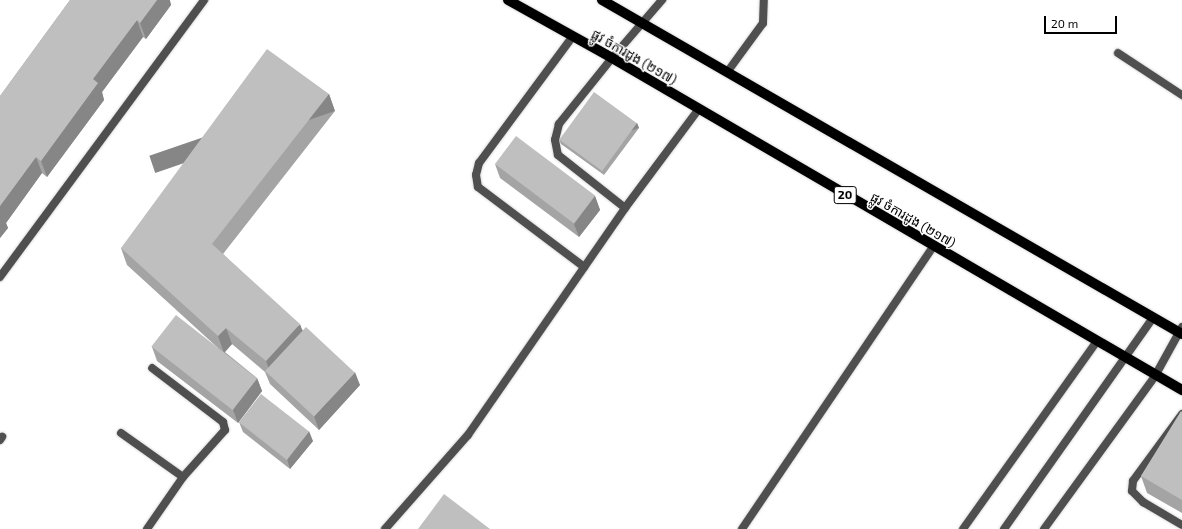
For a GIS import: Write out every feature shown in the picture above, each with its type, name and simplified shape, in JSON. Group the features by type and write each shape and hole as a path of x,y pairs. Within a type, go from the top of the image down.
{"main road":[{"name":"ផ្លូវ ចំការដូង (២១៧)","path":"508,0 612,58 933,247 1126,357 1155,376 1182,390"},
{"path":"602,0 1153,318 1181,331"}],"street":[{"path":"0,277 204,0"},
{"path":"625,208 558,155 555,140 559,124 612,58 662,0"},
{"path":"728,72 763,23 764,0"},
{"path":"573,36 478,163 476,175 478,187 584,267"},
{"path":"1118,53 1182,95"},
{"path":"385,529 468,436 625,208 698,110"},
{"path":"742,529 933,247"},
{"path":"1004,529 1153,318"},
{"path":"1044,529 1155,376 1181,331"},
{"path":"962,529 1097,341"},
{"path":"147,529 183,477 223,434 225,426 152,368"},
{"path":"1182,414 1133,481 1132,491 1142,502 1182,526"},
{"path":"120,433 183,477"}],"building":[{"path":"70,0 157,0 140,23 137,20 93,79 98,83 41,161 36,157 0,206 0,96"},
{"path":"267,49 329,94 212,244 300,324 266,361 226,328 218,336 121,248"},
{"path":"594,92 637,123 602,171 559,140"},
{"path":"516,136 595,196 574,224 495,164"},
{"path":"176,315 257,378 233,410 151,347"},
{"path":"306,327 355,373 314,417 265,371"},
{"path":"261,394 309,432 287,460 239,422"},
{"path":"1181,411 1182,412 1182,500 1141,476"},
{"path":"444,494 490,529 418,529"}]}
